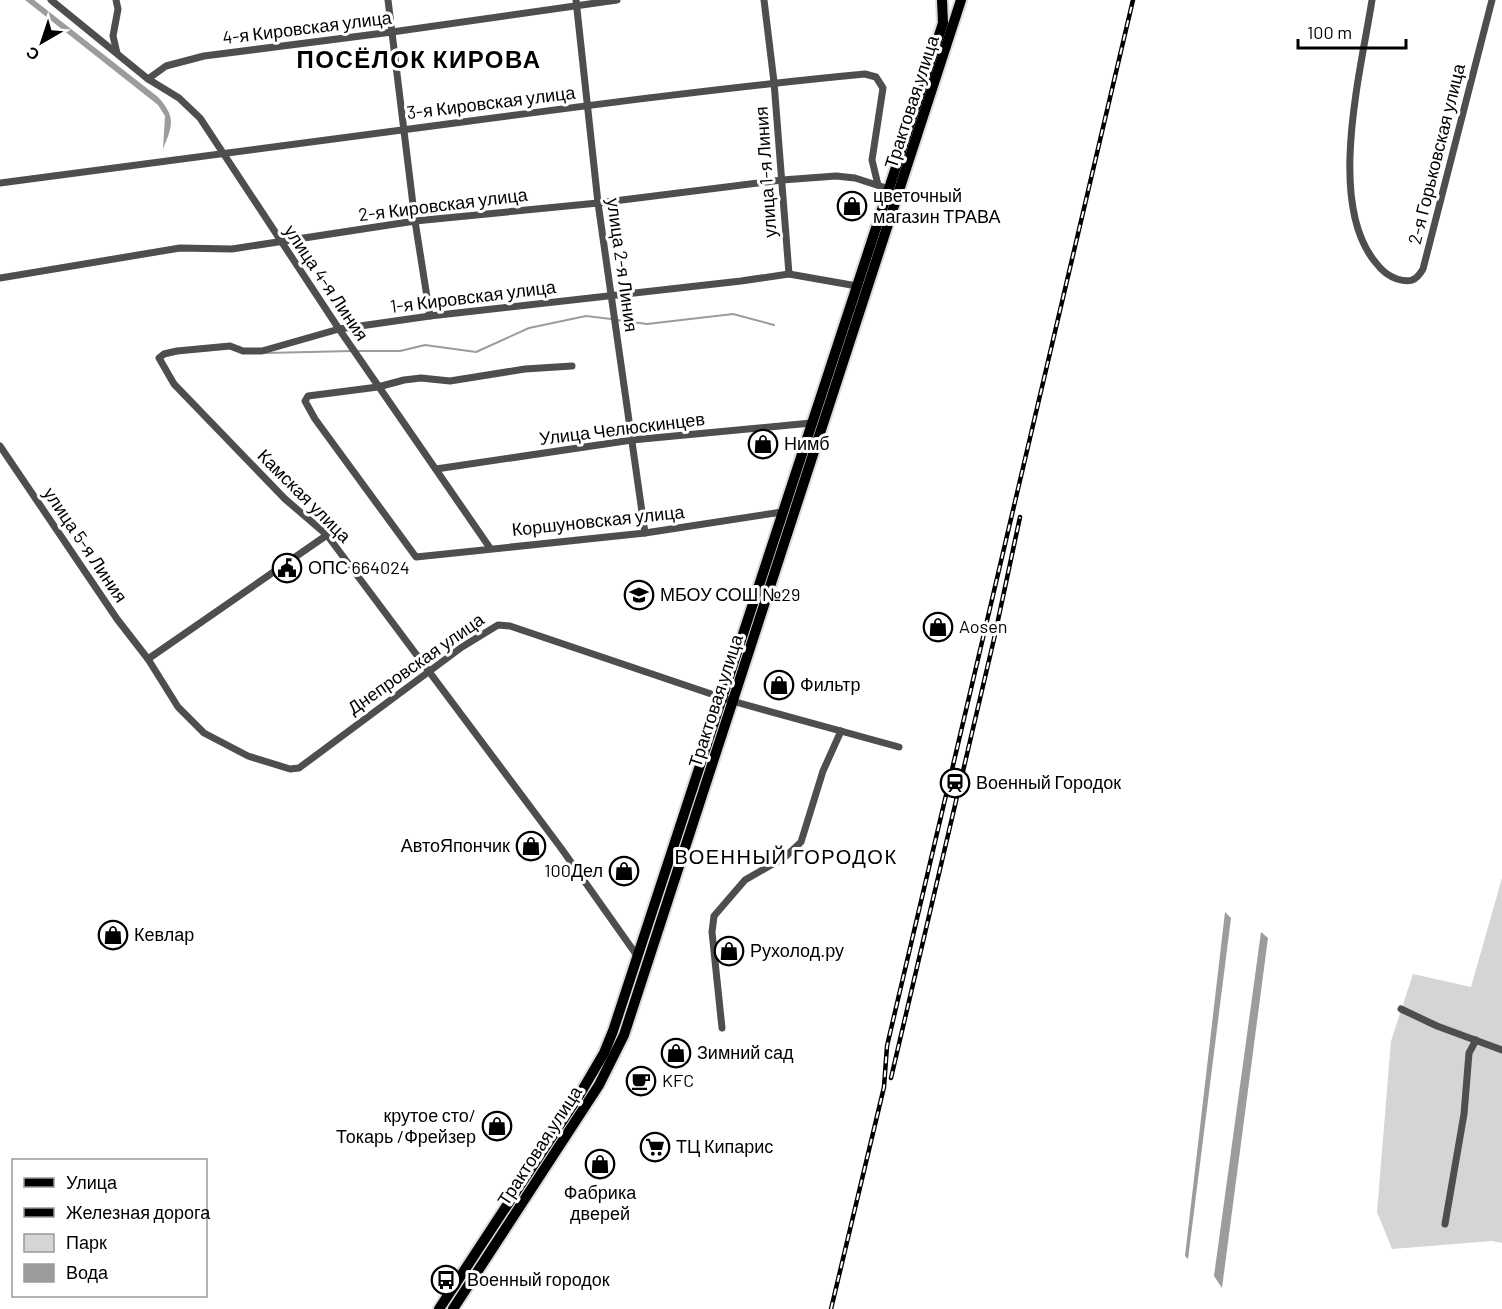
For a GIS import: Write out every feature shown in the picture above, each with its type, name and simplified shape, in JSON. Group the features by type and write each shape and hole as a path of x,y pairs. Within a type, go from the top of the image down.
{"main road":[{"name":"Трактовая улица","path":"453,1309 570,1132 614,1058 628,1024 676,878 782,512 857,286 884,187 940,31 942,0"},
{"name":"Трактовая улица","path":"439,1309 580,1094 613,1031 727,700 961,0"}],"street":[{"name":"улица 4-я Линия","path":"51,0 148,79 187,105 200,118 378,387 490,548"},
{"path":"116,0 118,9 113,36 117,54"},
{"path":"388,0 415,221 430,316"},
{"name":"4-я Кировская улица","path":"148,79 166,66 204,56 392,32 576,3 617,0"},
{"name":"улица 1-я Линия","path":"764,0 774,82 789,274"},
{"name":"2-я Горьковская улица","path":"1372,0 1352,126 1350,191 1360,240 1370,257 1390,277 1408,282 1417,279 1423,269 1492,0"},
{"name":"улица 2-я Линия","path":"576,3 598,202 645,533"},
{"name":"3-я Кировская улица","path":"0,183 588,105 774,82 865,74 876,77 883,88 872,160 884,187"},
{"name":"2-я Кировская улица","path":"0,278 173,249 232,249 415,221 782,180 836,176 855,178 884,187"},
{"path":"789,274 857,286"},
{"name":"1-я Кировская улица","path":"339,329 430,316 789,274"},
{"name":"Камская улица","path":"339,329 262,351 243,351 230,346 177,351 164,354 159,358 174,384 285,499 327,535 561,848 638,957"},
{"path":"378,387 421,378 450,381 525,369 572,366"},
{"name":"Коршуновская улица","path":"378,387 308,396 305,402 315,419 417,557 645,533 782,512"},
{"name":"Улица Челюскинцев","path":"436,469 632,440 811,423"},
{"name":"улица 5-я Линия","path":"0,446 117,619 148,659 178,707 204,733 248,756 290,769 299,768"},
{"path":"148,659 327,535"},
{"name":"Днепровская улица","path":"299,768 462,647 498,625 510,626 727,700 899,747"},
{"path":"722,1028 712,932 714,916 745,880 785,857 801,842 823,771 841,731"},
{"path":"1401,1009 1437,1026 1502,1050"},
{"path":"1445,1224 1464,1114 1469,1053 1476,1040"}],"green space":[{"path":"1502,878 1502,1243 1492,1241 1392,1249 1377,1212 1391,1041 1413,974 1471,987"}],"water":[{"path":"25,0 34,0 158,97 168,110 171,122 163,149 165,116 158,105"},
{"path":"1225,912 1231,918 1188,1259 1185,1256"},
{"path":"1261,932 1268,938 1222,1288 1214,1276"}],"waterway":[{"path":"617,320 647,324 733,314 774,325"},
{"path":"358,351 400,351 425,345 476,352 529,328 586,316 611,319"},
{"path":"265,353 352,351"}],"railway":[{"path":"831,1309 884,1087 887,1046 1133,0"},
{"path":"891,1078 994,639 1020,517"}],"place":[{"name":"цветочный магазин ТРАВА","path":"852,206"},
{"name":"Нимб","path":"763,444"},
{"name":"ОПС 664024","path":"287,568"},
{"name":"МБОУ СОШ №29","path":"639,595"},
{"name":"Aosen","path":"938,627"},
{"name":"Фильтр","path":"779,685"},
{"name":"Военный Городок","path":"955,783"},
{"name":"АвтоЯпончик","path":"531,846"},
{"name":"100Дел","path":"624,871"},
{"name":"Кевлар","path":"113,935"},
{"name":"Рухолод.ру","path":"729,951"},
{"name":"Зимний сад","path":"676,1053"},
{"name":"KFC","path":"641,1081"},
{"name":"крутое сто/ Токарь /Фрейзер","path":"497,1126"},
{"name":"ТЦ Кипарис","path":"655,1147"},
{"name":"Фабрика дверей","path":"600,1164"},
{"name":"Военный городок","path":"446,1280"}],"district":[{"name":"ПОСЁЛОК КИРОВА","path":"419,60"},
{"name":"ВОЕННЫЙ ГОРОДОК","path":"786,857"}]}
